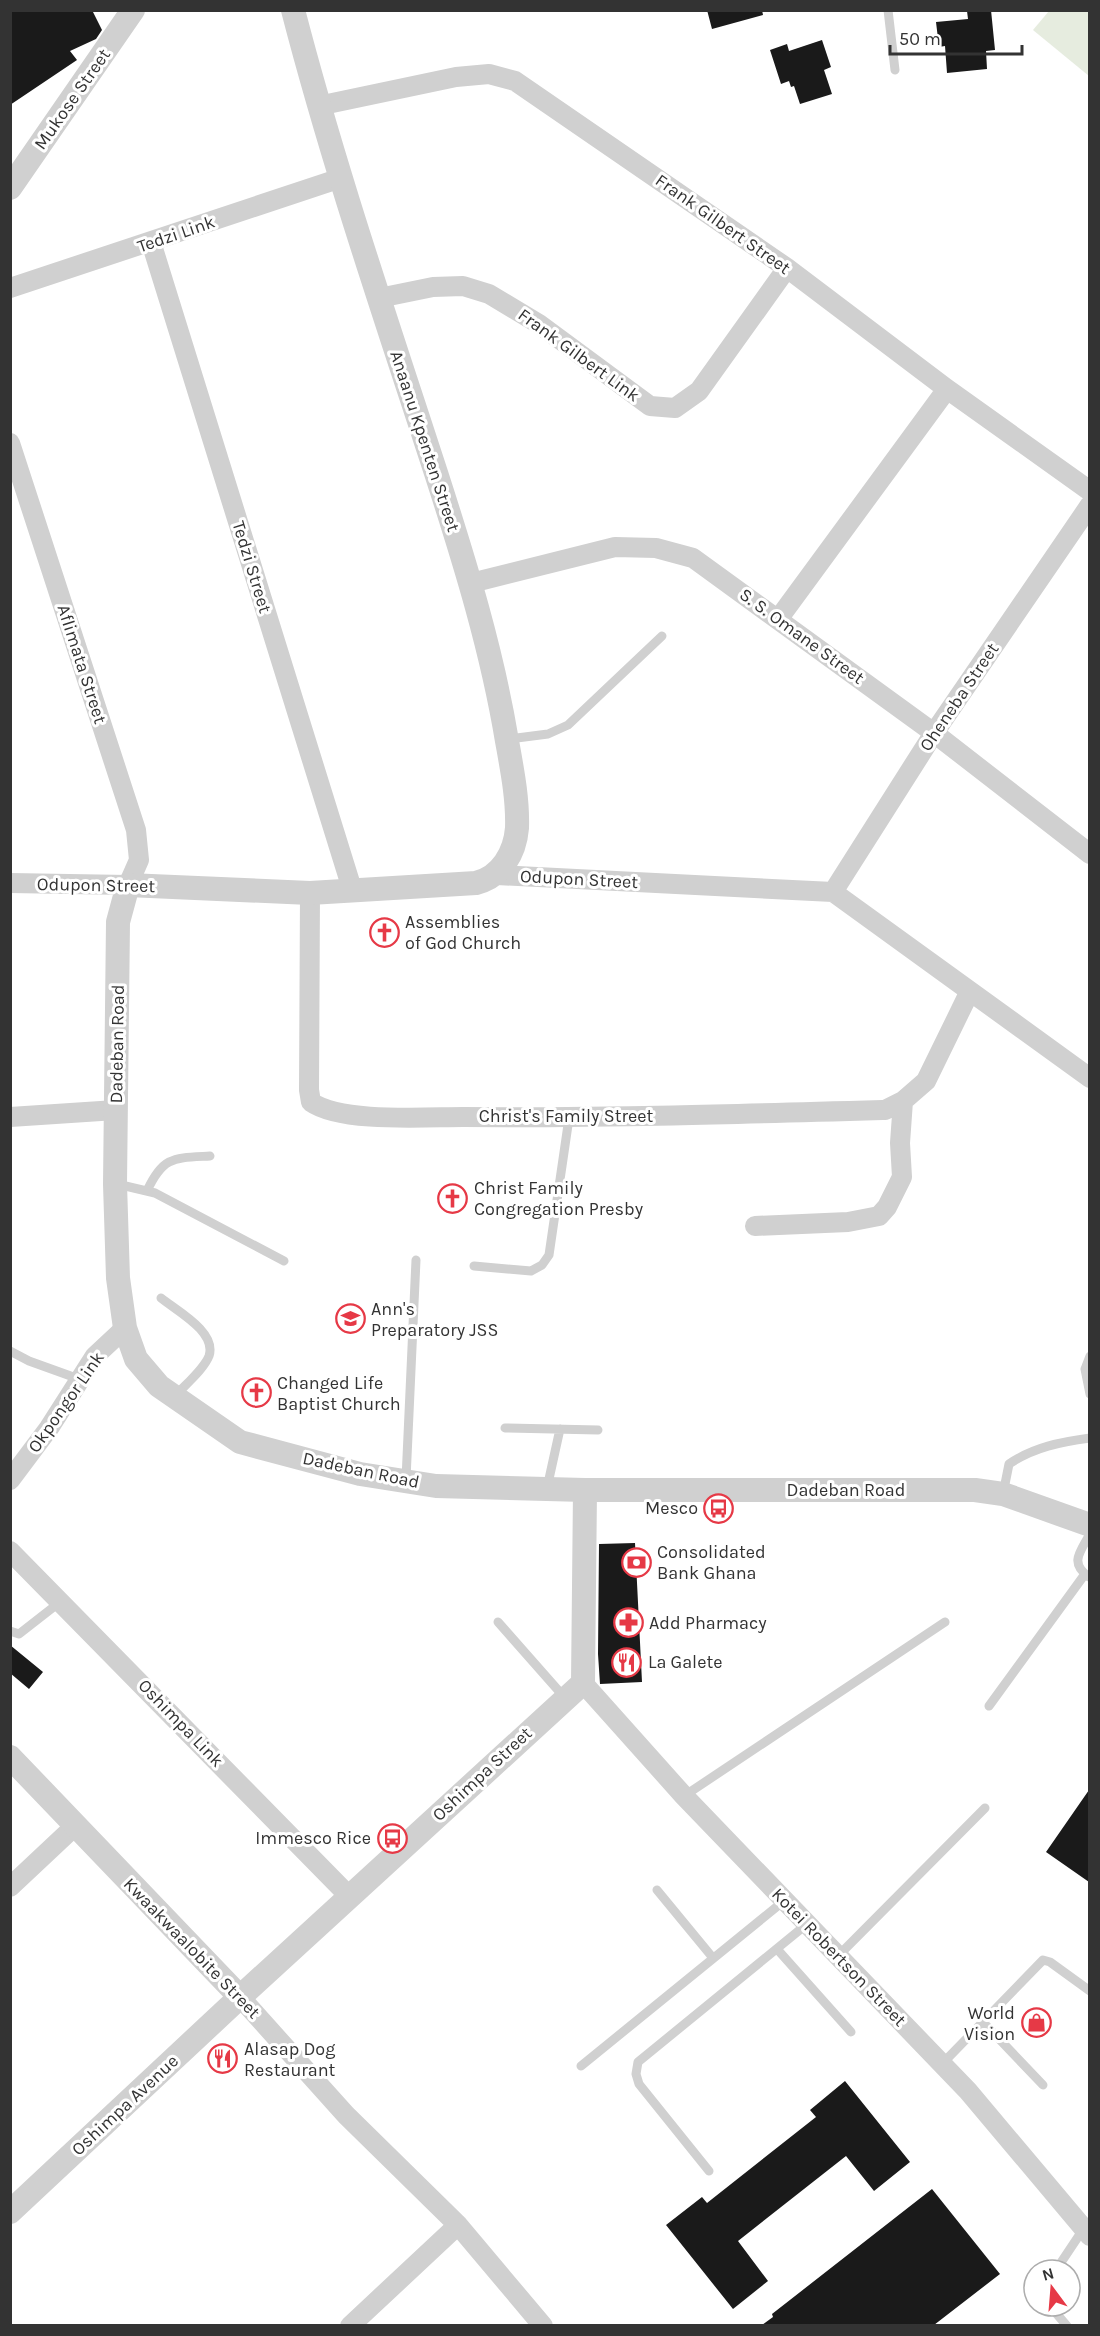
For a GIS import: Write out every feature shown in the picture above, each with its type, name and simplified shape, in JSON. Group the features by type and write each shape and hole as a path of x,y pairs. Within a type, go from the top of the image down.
{"street":[{"name":"Mukose Street","path":"10,188 133,10"},
{"name":"Anaanu Kpenten Street","path":"293,10 318,105 471,584 501,704 514,787 517,828 515,843 497,875"},
{"name":"Frank Gilbert Street","path":"318,105 456,77 489,74 515,81 788,268 947,389 1089,491"},
{"name":"Tedzi Link","path":"10,288 341,178"},
{"name":"Tedzi Street","path":"151,243 353,892"},
{"name":"Frank Gilbert Link","path":"379,298 433,286 463,286 489,294 539,324 650,406 675,408 699,391 788,268"},
{"path":"779,618 947,389"},
{"name":"Aflimata Street","path":"10,442 136,830 139,860 128,885"},
{"name":"Oheneba Street","path":"833,892 934,733 1089,505"},
{"name":"S. S. Omane Street","path":"471,584 576,555 615,547 656,548 693,558 779,618 1088,849"},
{"name":"Odupon Street","path":"10,883 128,885 310,893 476,883 497,875 833,892"},
{"name":"Dadeban Road","path":"128,885 118,922 115,1184 118,1278 125,1328 136,1359 159,1386 240,1442 360,1474 436,1486 585,1490 975,1490 1003,1494 1089,1525"},
{"path":"833,892 1089,1078"},
{"name":"Christ's Family Street","path":"310,893 309,1090 311,1102 322,1110 371,1116 569,1118 885,1110 903,1101 926,1080 969,993"},
{"path":"755,1226 848,1222 879,1216 887,1207 902,1177 900,1143 903,1101"},
{"path":"10,1117 116,1110"},
{"name":"Okpongor Link","path":"10,1480 50,1428 79,1378 95,1356 125,1328"},
{"path":"574,1690 585,1490"},
{"name":"Oshimpa Link","path":"10,1551 62,1600 350,1896"},
{"name":"Kotei Robertson Street","path":"574,1690 684,1796 942,2064 1087,2232"},
{"name":"Oshimpa Street","path":"240,1997 574,1690"},
{"name":"Kwaakwaalobite Street","path":"10,1757 240,1997 346,2115 458,2225 543,2325"},
{"path":"10,1887 75,1826"},
{"name":"Oshimpa Avenue","path":"10,2212 240,1997"},
{"path":"350,2325 458,2225"}],"lane":[{"path":"888,10 895,69"},
{"path":"507,739 548,734 568,725 662,636"},
{"path":"474,1266 531,1271 542,1265 549,1255 569,1118"},
{"path":"147,1191 156,1171 167,1161 178,1157 210,1156"},
{"path":"115,1184 155,1193 284,1261"},
{"path":"406,1482 416,1260"},
{"path":"161,1298 205,1334 211,1347 209,1358 175,1397"},
{"path":"10,1352 79,1378"},
{"path":"1089,1356 1085,1369 1089,1394"},
{"path":"505,1428 598,1430"},
{"path":"547,1488 560,1429"},
{"path":"1003,1494 1009,1464 1023,1455 1065,1442 1089,1438"},
{"path":"988,1706 1087,1576 1077,1564 1078,1555 1089,1534"},
{"path":"10,1631 19,1634 27,1630 62,1600"},
{"path":"498,1622 574,1690"},
{"path":"684,1796 945,1622"},
{"path":"838,1956 985,1808"},
{"path":"657,1890 713,1958"},
{"path":"581,2066 785,1900"},
{"path":"709,2171 639,2084 636,2074 638,2062 807,1924"},
{"path":"777,1949 852,2032"},
{"path":"942,2064 1043,1960 1050,1962 1089,1991"},
{"path":"982,2021 1042,2085"},
{"path":"1066,2258 1087,2232"}],"shaded area":[{"path":"1049,11 1089,11 1089,76 1033,30"}],"building":[{"path":"10,10 92,10 102,30 96,39 70,51 77,60 10,105"},
{"path":"707,10 762,10 763,15 712,29"},
{"path":"991,10 995,50 986,51 987,69 947,73 945,46 939,47 936,22 968,19 967,11"},
{"path":"822,40 831,67 824,70 832,94 800,104 794,86 791,87 789,81 781,84 770,50 787,44 789,51"},
{"path":"635,1543 642,1682 600,1684 599,1544"},
{"path":"10,1645 43,1672 29,1689 10,1673"},
{"path":"1089,1790 1089,1882 1046,1852"},
{"path":"845,2081 910,2162 874,2191 846,2156 738,2241 768,2281 733,2309 666,2225 702,2197 707,2203 816,2117 810,2110"},
{"path":"932,2189 1000,2274 934,2325 762,2325 773,2317 772,2314"}],"place":[{"name":"Assemblies of God Church","path":"384,932"},
{"name":"Christ Family Congregation Presby","path":"453,1198"},
{"name":"Ann's Preparatory JSS","path":"350,1319"},
{"name":"Changed Life Baptist Church","path":"256,1393"},
{"name":"Mesco","path":"719,1508"},
{"name":"Consolidated Bank Ghana","path":"636,1562"},
{"name":"Add Pharmacy","path":"628,1623"},
{"name":"La Galete","path":"627,1662"},
{"name":"Immesco Rice","path":"392,1838"},
{"name":"World Vision","path":"1036,2023"},
{"name":"Alasap Dog Restaurant","path":"223,2059"}]}
